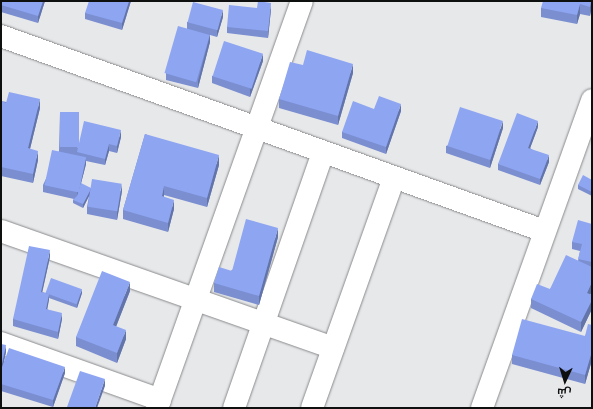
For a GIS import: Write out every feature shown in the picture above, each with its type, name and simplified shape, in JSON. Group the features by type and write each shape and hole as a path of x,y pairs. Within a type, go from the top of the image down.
{"street":[{"path":"1,343 159,404 302,1"},
{"path":"1,36 544,231"},
{"path":"482,408 544,231 591,105"},
{"path":"234,408 262,323 323,152"},
{"path":"312,408 394,178"},
{"path":"1,232 333,348"}],"building":[{"path":"1,1 43,1 38,16 1,5"},
{"path":"89,1 129,1 122,23 85,13"},
{"path":"258,1 271,3 268,31 227,27 229,5 257,8"},
{"path":"543,1 591,1 590,7 580,4 577,15 541,8"},
{"path":"193,2 223,10 218,30 188,22"},
{"path":"178,26 210,35 196,82 164,73"},
{"path":"224,41 263,54 252,89 213,76"},
{"path":"307,50 353,64 338,116 279,99 290,62 303,65"},
{"path":"9,92 40,99 28,148 38,151 33,174 1,167 1,101 6,103"},
{"path":"379,96 401,104 386,147 342,132 353,101 374,109"},
{"path":"460,107 503,121 490,160 447,146"},
{"path":"60,112 79,112 79,147 60,147"},
{"path":"517,113 538,121 528,148 549,155 540,179 498,164"},
{"path":"84,121 121,130 117,146 109,144 105,159 77,152"},
{"path":"145,134 219,155 207,198 164,186 162,196 174,200 168,223 123,210"},
{"path":"52,150 86,157 79,192 45,185"},
{"path":"583,175 592,180 592,192 578,185"},
{"path":"92,179 122,184 117,211 88,207"},
{"path":"81,183 91,188 83,204 73,200 77,196"},
{"path":"246,219 278,228 259,296 214,283 219,267 232,271"},
{"path":"578,220 592,224 592,262 578,259 582,244 572,242"},
{"path":"29,246 50,250 41,292 49,294 46,309 62,313 58,332 13,319"},
{"path":"566,255 592,267 592,282 587,293 592,295 592,300 581,322 531,299 537,284 550,289"},
{"path":"102,271 130,282 113,325 126,330 117,353 76,337"},
{"path":"51,278 82,289 77,304 46,293"},
{"path":"522,319 585,336 588,324 592,325 592,351 585,375 512,355"},
{"path":"1,344 6,345 1,368"},
{"path":"9,348 65,367 53,400 1,384 1,370"},
{"path":"80,371 105,379 95,408 67,407"}]}
